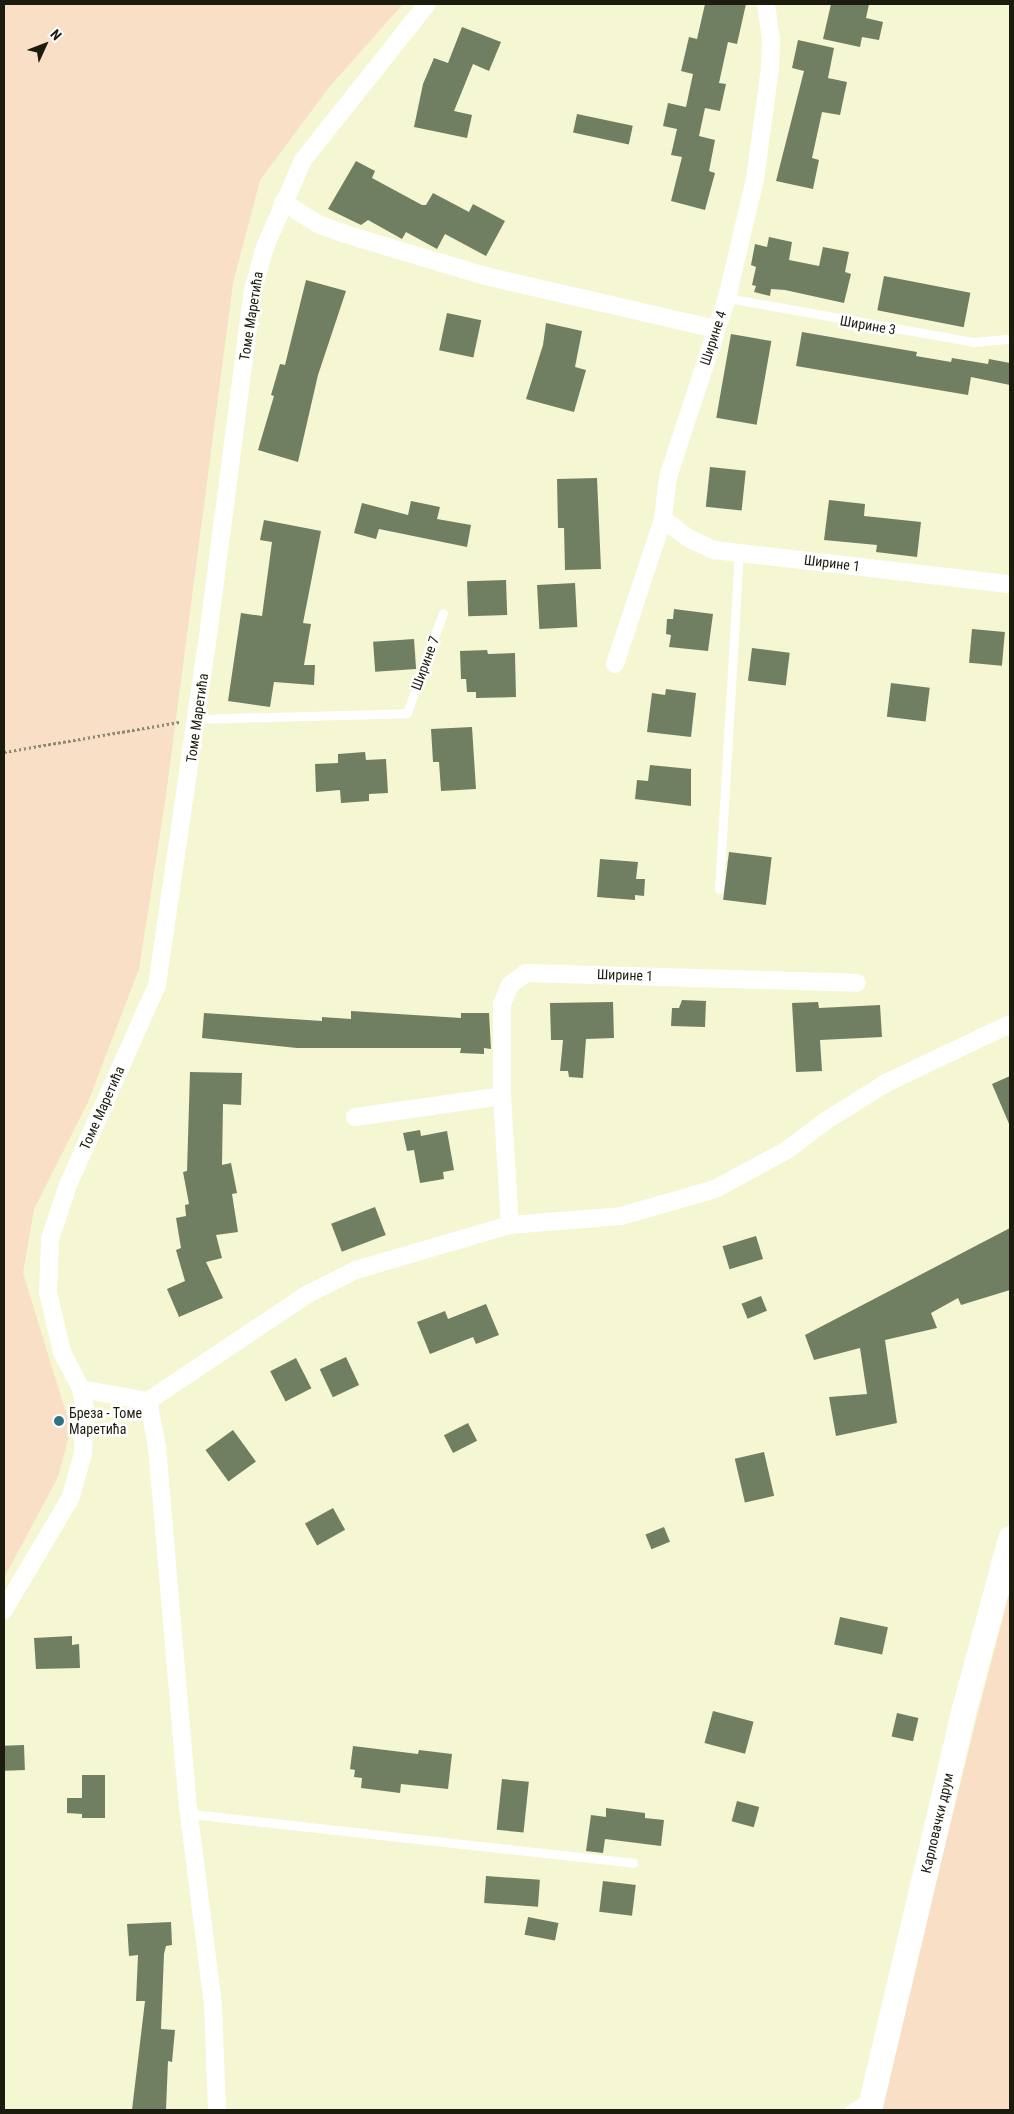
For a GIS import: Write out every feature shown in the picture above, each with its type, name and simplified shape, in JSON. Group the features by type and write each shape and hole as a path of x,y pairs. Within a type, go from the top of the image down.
{"main road":[{"name":"Карловачки друм","path":"872,2102 965,1705 1010,1538"}],"street":[{"name":"Томе Маретића","path":"81,1389 66,1362 52,1311 47,1272 50,1239 68,1185 157,985 196,719 253,290 265,247 283,202 312,148 427,4"},
{"name":"Ширине 4","path":"614,664 663,519 668,477 727,298 762,141 771,54 766,4"},
{"path":"283,202 318,224 485,276 716,329"},
{"name":"Ширине 1","path":"663,519 688,538 714,550 1010,584"},
{"name":"Ширине 1","path":"510,1224 502,1096 502,1004 510,985 526,972 857,983"},
{"path":"4,1610 70,1499 80,1472 86,1436 81,1389 148,1401 324,1286 356,1270 510,1224 621,1216 715,1189 787,1150 827,1120 886,1083 951,1050 1010,1024"},
{"path":"354,1117 502,1096"},
{"path":"148,1401 157,1447 170,1625 213,2005 217,2110"}],"lane":[{"name":"Ширине 3","path":"727,298 973,342 1010,339"},
{"path":"719,889 739,553"},
{"name":"Ширине 7","path":"196,719 407,713 444,613"},
{"path":"191,1814 633,1863"},
{"path":"848,2110 872,2102"}],"path":[{"path":"4,752 196,719"}],"shaded area":[{"path":"4,4 403,4 330,86 260,180 233,283 166,795 139,969 88,1102 34,1209 23,1273 71,1429 58,1477 4,1578"},
{"path":"1010,1591 1010,2110 879,2110 979,1709"}],"building":[{"path":"705,4 746,4 737,44 728,42 719,83 726,84 720,111 705,108 699,136 715,140 709,171 715,173 705,210 671,201 682,157 671,155 677,129 663,126 668,103 686,107 693,74 681,71 689,37 697,39"},
{"path":"831,4 869,4 866,18 883,22 879,40 862,37 860,47 823,39"},
{"path":"462,27 501,42 489,71 473,64 454,111 472,115 467,138 414,127 423,84 434,58 448,63"},
{"path":"798,40 834,48 828,78 847,82 840,115 822,112 812,158 819,160 813,189 776,181 804,71 792,68"},
{"path":"577,114 633,126 629,144 573,133"},
{"path":"356,161 375,171 372,178 422,205 426,205 433,193 469,212 473,204 505,221 486,256 445,234 437,249 406,232 402,239 368,220 361,225 328,209"},
{"path":"769,237 792,242 789,260 819,266 823,247 849,252 845,272 851,274 844,303 785,290 771,289 770,296 754,292 756,286 752,285 756,267 751,265 755,244 767,247"},
{"path":"884,276 970,293 964,327 877,310"},
{"path":"306,280 346,291 318,375 298,462 258,450 274,396 271,395 280,364 285,365"},
{"path":"447,313 481,320 473,357 439,350"},
{"path":"546,323 582,331 575,367 586,370 574,412 526,399 543,345"},
{"path":"802,332 917,352 916,356 951,362 952,358 988,364 989,359 1010,363 1010,385 971,377 968,395 796,366"},
{"path":"731,334 771,341 757,425 716,418"},
{"path":"710,467 746,471 742,511 706,507"},
{"path":"597,478 601,569 565,570 564,528 558,528 557,479"},
{"path":"829,500 865,504 864,516 921,522 917,557 876,552 877,545 824,540"},
{"path":"411,501 440,507 437,519 471,525 467,547 379,529 376,539 354,533 362,503 408,515"},
{"path":"264,520 321,531 303,623 311,624 304,665 315,665 314,685 274,682 270,707 228,701 241,613 262,616 272,542 260,540"},
{"path":"506,580 507,615 468,616 467,581"},
{"path":"575,583 577,627 539,629 537,585"},
{"path":"674,609 713,614 708,651 669,647 671,635 666,634 667,619 673,619"},
{"path":"972,629 1005,632 1002,666 969,663"},
{"path":"414,639 416,669 375,672 373,642"},
{"path":"752,648 790,653 786,685 748,681"},
{"path":"487,650 488,654 515,653 516,697 476,698 476,692 467,692 466,679 461,679 460,651"},
{"path":"891,683 930,688 926,721 887,717"},
{"path":"666,689 696,693 691,737 647,732 652,693 665,695"},
{"path":"472,727 476,789 441,791 439,762 433,762 431,729"},
{"path":"365,752 366,760 386,759 388,793 369,794 369,801 341,803 340,790 316,792 315,764 338,763 338,754"},
{"path":"650,765 691,769 691,806 635,799 637,780 648,781"},
{"path":"729,852 772,857 766,905 723,900"},
{"path":"600,859 638,862 636,879 645,879 644,896 635,895 635,900 597,897"},
{"path":"682,1000 706,1001 705,1027 671,1026 672,1008 679,1008"},
{"path":"613,1002 614,1038 586,1039 583,1078 569,1077 568,1071 560,1071 563,1040 551,1040 550,1003"},
{"path":"818,1002 819,1008 880,1005 882,1037 820,1040 822,1071 796,1072 792,1003"},
{"path":"351,1011 461,1018 461,1013 489,1013 491,1049 484,1048 484,1054 460,1053 461,1048 297,1048 202,1038 204,1013 322,1021 322,1017 351,1019"},
{"path":"190,1072 242,1073 241,1105 223,1104 222,1165 231,1163 237,1193 232,1194 238,1232 216,1235 222,1258 206,1262 223,1298 179,1317 167,1289 185,1281 176,1250 181,1248 176,1218 186,1216 185,1205 189,1204 183,1172 187,1171"},
{"path":"1010,1076 1010,1126 992,1084"},
{"path":"420,1130 421,1136 447,1131 454,1170 443,1172 444,1179 420,1183 414,1150 407,1151 403,1133"},
{"path":"375,1207 386,1235 342,1252 331,1224"},
{"path":"1010,1228 1010,1290 961,1305 958,1298 931,1313 937,1328 885,1340 897,1423 836,1436 829,1397 867,1394 860,1348 814,1360 805,1335"},
{"path":"756,1236 763,1259 730,1269 723,1246"},
{"path":"761,1296 767,1311 748,1319 742,1304"},
{"path":"486,1304 499,1335 476,1344 473,1337 430,1354 417,1322 445,1311 448,1319"},
{"path":"346,1357 359,1385 333,1397 320,1369"},
{"path":"296,1358 311,1388 286,1401 270,1371"},
{"path":"468,1423 477,1441 453,1453 444,1435"},
{"path":"233,1430 256,1462 228,1482 205,1450"},
{"path":"764,1452 774,1496 745,1503 735,1459"},
{"path":"333,1508 345,1530 317,1545 305,1524"},
{"path":"664,1527 670,1542 651,1549 645,1534"},
{"path":"840,1617 888,1627 882,1655 834,1644"},
{"path":"72,1636 72,1645 79,1644 80,1668 36,1669 34,1638"},
{"path":"713,1711 754,1722 745,1754 704,1743"},
{"path":"897,1713 918,1718 913,1741 892,1736"},
{"path":"24,1745 25,1770 5,1771 4,1746"},
{"path":"353,1746 418,1754 419,1750 452,1754 448,1789 401,1784 400,1793 361,1788 362,1778 354,1777 355,1770 350,1769"},
{"path":"82,1775 105,1775 105,1818 82,1818 82,1814 67,1813 67,1798 82,1798"},
{"path":"502,1779 529,1782 524,1833 497,1830"},
{"path":"737,1801 759,1807 754,1827 732,1821"},
{"path":"606,1808 645,1813 645,1818 664,1820 661,1846 605,1839 603,1853 586,1851 591,1815 606,1817"},
{"path":"486,1876 540,1880 538,1907 484,1903"},
{"path":"603,1881 636,1885 632,1916 599,1912"},
{"path":"528,1917 558,1923 555,1941 525,1935"},
{"path":"171,1922 172,1945 166,1946 164,1954 161,2029 175,2030 172,2062 168,2061 166,2110 132,2110 145,2001 136,2001 138,1955 129,1956 127,1924"}],"place":[{"name":"Бреза - Томе Маретића","path":"59,1421"}]}
